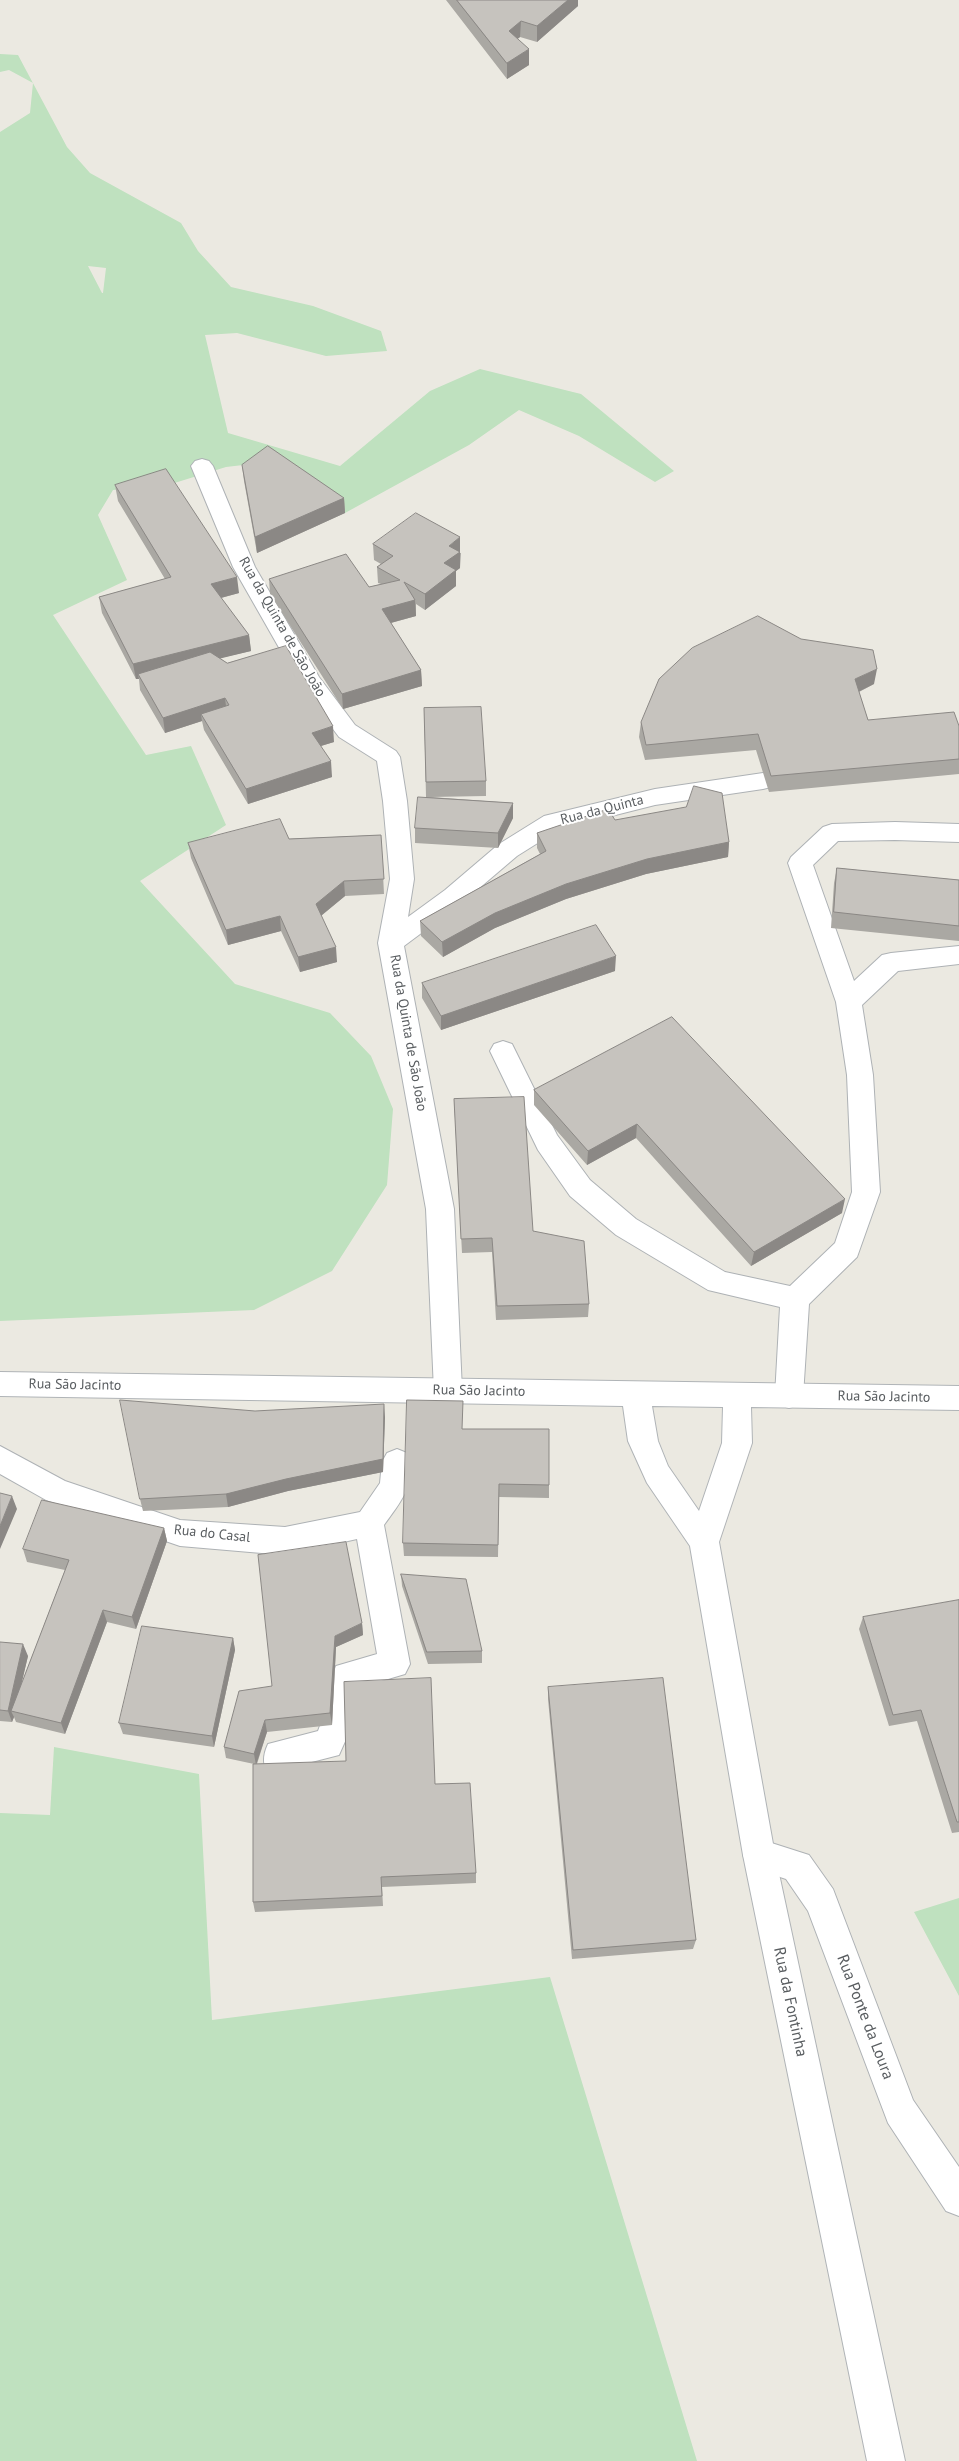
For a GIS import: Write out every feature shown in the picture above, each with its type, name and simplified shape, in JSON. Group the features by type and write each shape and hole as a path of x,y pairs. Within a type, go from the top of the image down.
{"street":[{"name":"Rua da Quinta de São João","path":"202,466 244,567 310,682 346,730 388,758 395,801 402,879 391,943 440,1209 448,1391"},
{"name":"Rua da Quinta","path":"391,943 454,896 508,850 553,822 655,796 762,781"},
{"path":"789,1396 795,1299 847,1249 866,1192 860,1075 849,1002 800,863 832,833 895,831 959,833"},
{"path":"849,1002 891,962 959,954"},
{"path":"503,1050 547,1142 580,1188 626,1228 718,1282 795,1299"},
{"name":"Rua São Jacinto","path":"0,1384 959,1398"},
{"name":"Rua da Fontinha","path":"636,1393 643,1441 657,1474 704,1542 759,1855 886,2461"},
{"name":"Rua da Fontinha","path":"704,1542 737,1443 737,1394"},
{"name":"Rua do Casal","path":"0,1459 56,1491 180,1533 285,1541 369,1523"},
{"path":"280,1767 278,1755 328,1744 339,1719 347,1676 394,1664 369,1523 394,1487 397,1462"},
{"name":"Rua Ponte da Loura","path":"759,1855 797,1866 821,1901 900,2111 959,2198"}],"green space":[{"path":"0,54 18,55 33,83 9,70 0,72"},
{"path":"33,83 67,147 90,173 181,223 198,251 231,287 313,306 381,331 387,351 326,356 237,333 205,335 228,433 340,466 430,391 480,369 581,394 674,471 655,482 579,436 519,410 469,445 345,513 269,462 226,467 168,485 113,490 98,515 127,580 53,615 146,755 191,746 226,825 140,881 235,984 330,1013 371,1056 393,1109 387,1185 332,1271 254,1310 0,1321 0,132 30,113","holes":["88,266 106,268 103,293 102,293"]},
{"path":"54,1747 199,1774 212,2020 550,1977 697,2461 0,2461 0,1813 50,1815"},
{"path":"959,1898 959,1996 914,1912"}],"building":[{"path":"457,0 568,0 537,26 521,21 509,31 529,49 507,63"},
{"path":"268,446 344,498 255,537 242,465"},
{"path":"166,469 237,577 211,584 249,635 133,664 99,597 171,577 115,485"},
{"path":"416,513 460,537 449,546 460,552 444,563 456,570 425,594 404,582 415,600 382,609 421,670 342,694 269,579 346,554 369,587 400,580 377,567 393,556 373,544"},
{"path":"758,616 801,639 873,650 877,669 855,679 868,720 954,712 959,726 959,759 771,776 758,734 646,745 641,722 659,679 692,648"},
{"path":"286,646 333,726 312,733 331,761 246,789 201,714 229,705 225,698 163,718 138,674 210,652 227,663"},
{"path":"481,707 486,781 426,782 424,708"},
{"path":"694,786 722,793 729,842 647,859 566,884 495,913 442,942 420,921 546,851 537,833 608,809 615,820 686,807"},
{"path":"418,797 513,803 498,833 415,828"},
{"path":"280,819 289,839 381,835 384,879 344,881 316,904 336,947 298,957 280,916 226,930 188,843"},
{"path":"837,868 959,880 959,926 834,912"},
{"path":"596,925 616,956 441,1016 422,983"},
{"path":"672,1017 845,1199 754,1252 637,1124 588,1151 534,1090"},
{"path":"524,1097 533,1231 584,1241 589,1304 497,1306 492,1238 461,1239 454,1099"},
{"path":"120,1400 255,1411 384,1404 383,1459 286,1479 226,1494 140,1499"},
{"path":"407,1400 463,1401 462,1429 549,1429 549,1485 499,1484 498,1545 403,1543"},
{"path":"0,1493 12,1496 0,1526"},
{"path":"42,1500 164,1528 132,1617 103,1610 61,1723 11,1711 69,1560 23,1549"},
{"path":"346,1542 362,1623 335,1636 330,1713 265,1720 254,1754 224,1747 239,1691 272,1686 258,1555"},
{"path":"401,1574 466,1579 482,1651 427,1652"},
{"path":"959,1600 959,1822 957,1822 921,1710 893,1715 863,1617"},
{"path":"142,1626 233,1638 212,1736 119,1723"},
{"path":"0,1642 23,1644 8,1711 0,1710"},
{"path":"431,1678 435,1784 470,1783 476,1873 381,1877 382,1896 253,1902 253,1764 346,1761 344,1682"},
{"path":"663,1678 696,1940 573,1950 548,1687"}]}
